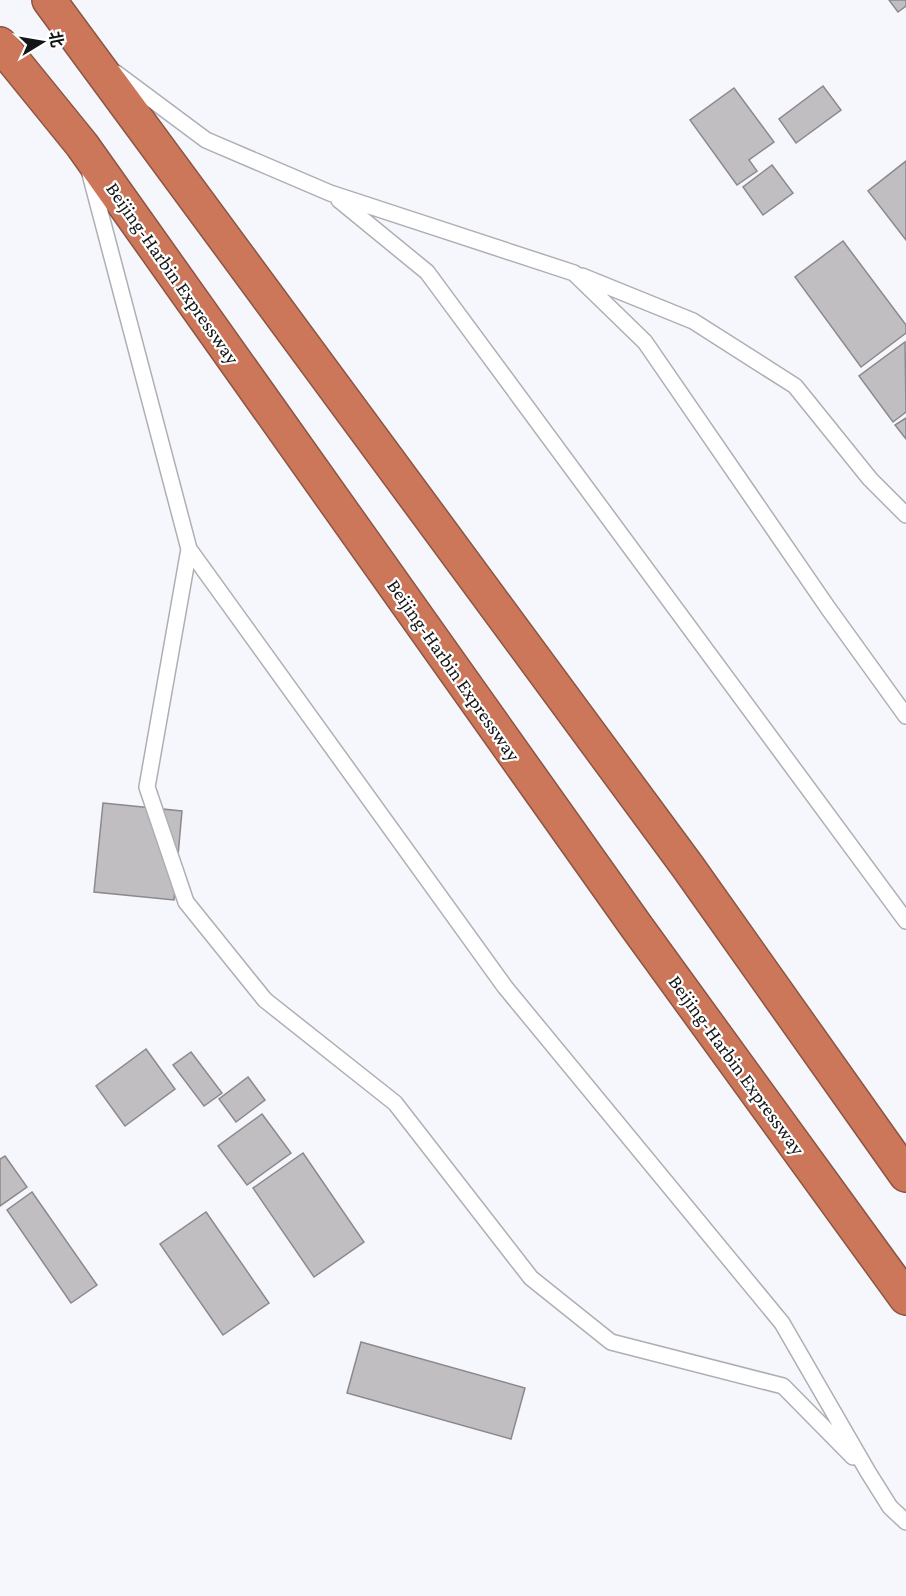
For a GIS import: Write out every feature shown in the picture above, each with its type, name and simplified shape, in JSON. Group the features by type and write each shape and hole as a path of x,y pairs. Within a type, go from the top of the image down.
{"highway":[{"path":"49,0 688,867 906,1175"},
{"name":"Beijing-Harbin Expressway","path":"0,44 82,145 636,926 906,1298"}],"lane":[{"path":"88,52 206,140 330,193 574,273 693,321 795,386 870,479 906,515"},
{"path":"82,145 189,549 505,987 782,1323 868,1472 890,1507 906,1522"},
{"path":"330,193 427,272 647,566 906,921"},
{"path":"574,273 645,342 828,608 906,716"},
{"path":"189,549 147,787 186,902 265,1000 394,1103 531,1278 611,1342 783,1386 868,1472"}],"building":[{"path":"889,0 906,0 906,6 898,12"},
{"path":"823,86 841,110 796,143 779,119"},
{"path":"734,88 774,142 749,160 757,171 737,185 690,120"},
{"path":"906,161 906,240 868,191"},
{"path":"772,165 793,193 763,215 743,187"},
{"path":"843,241 906,325 906,333 861,367 795,277"},
{"path":"905,342 906,412 893,422 859,376"},
{"path":"906,418 906,439 895,425"},
{"path":"103,803 182,811 174,900 94,892"},
{"path":"146,1049 175,1089 125,1126 96,1086"},
{"path":"191,1052 222,1093 204,1106 173,1065"},
{"path":"248,1077 265,1100 236,1122 219,1099"},
{"path":"262,1114 291,1153 247,1185 218,1146"},
{"path":"303,1153 364,1242 314,1277 253,1188"},
{"path":"5,1156 27,1187 0,1206 0,1159"},
{"path":"32,1192 97,1285 71,1303 7,1210"},
{"path":"206,1212 269,1303 223,1335 160,1244"},
{"path":"361,1342 525,1388 511,1439 347,1393"}]}
